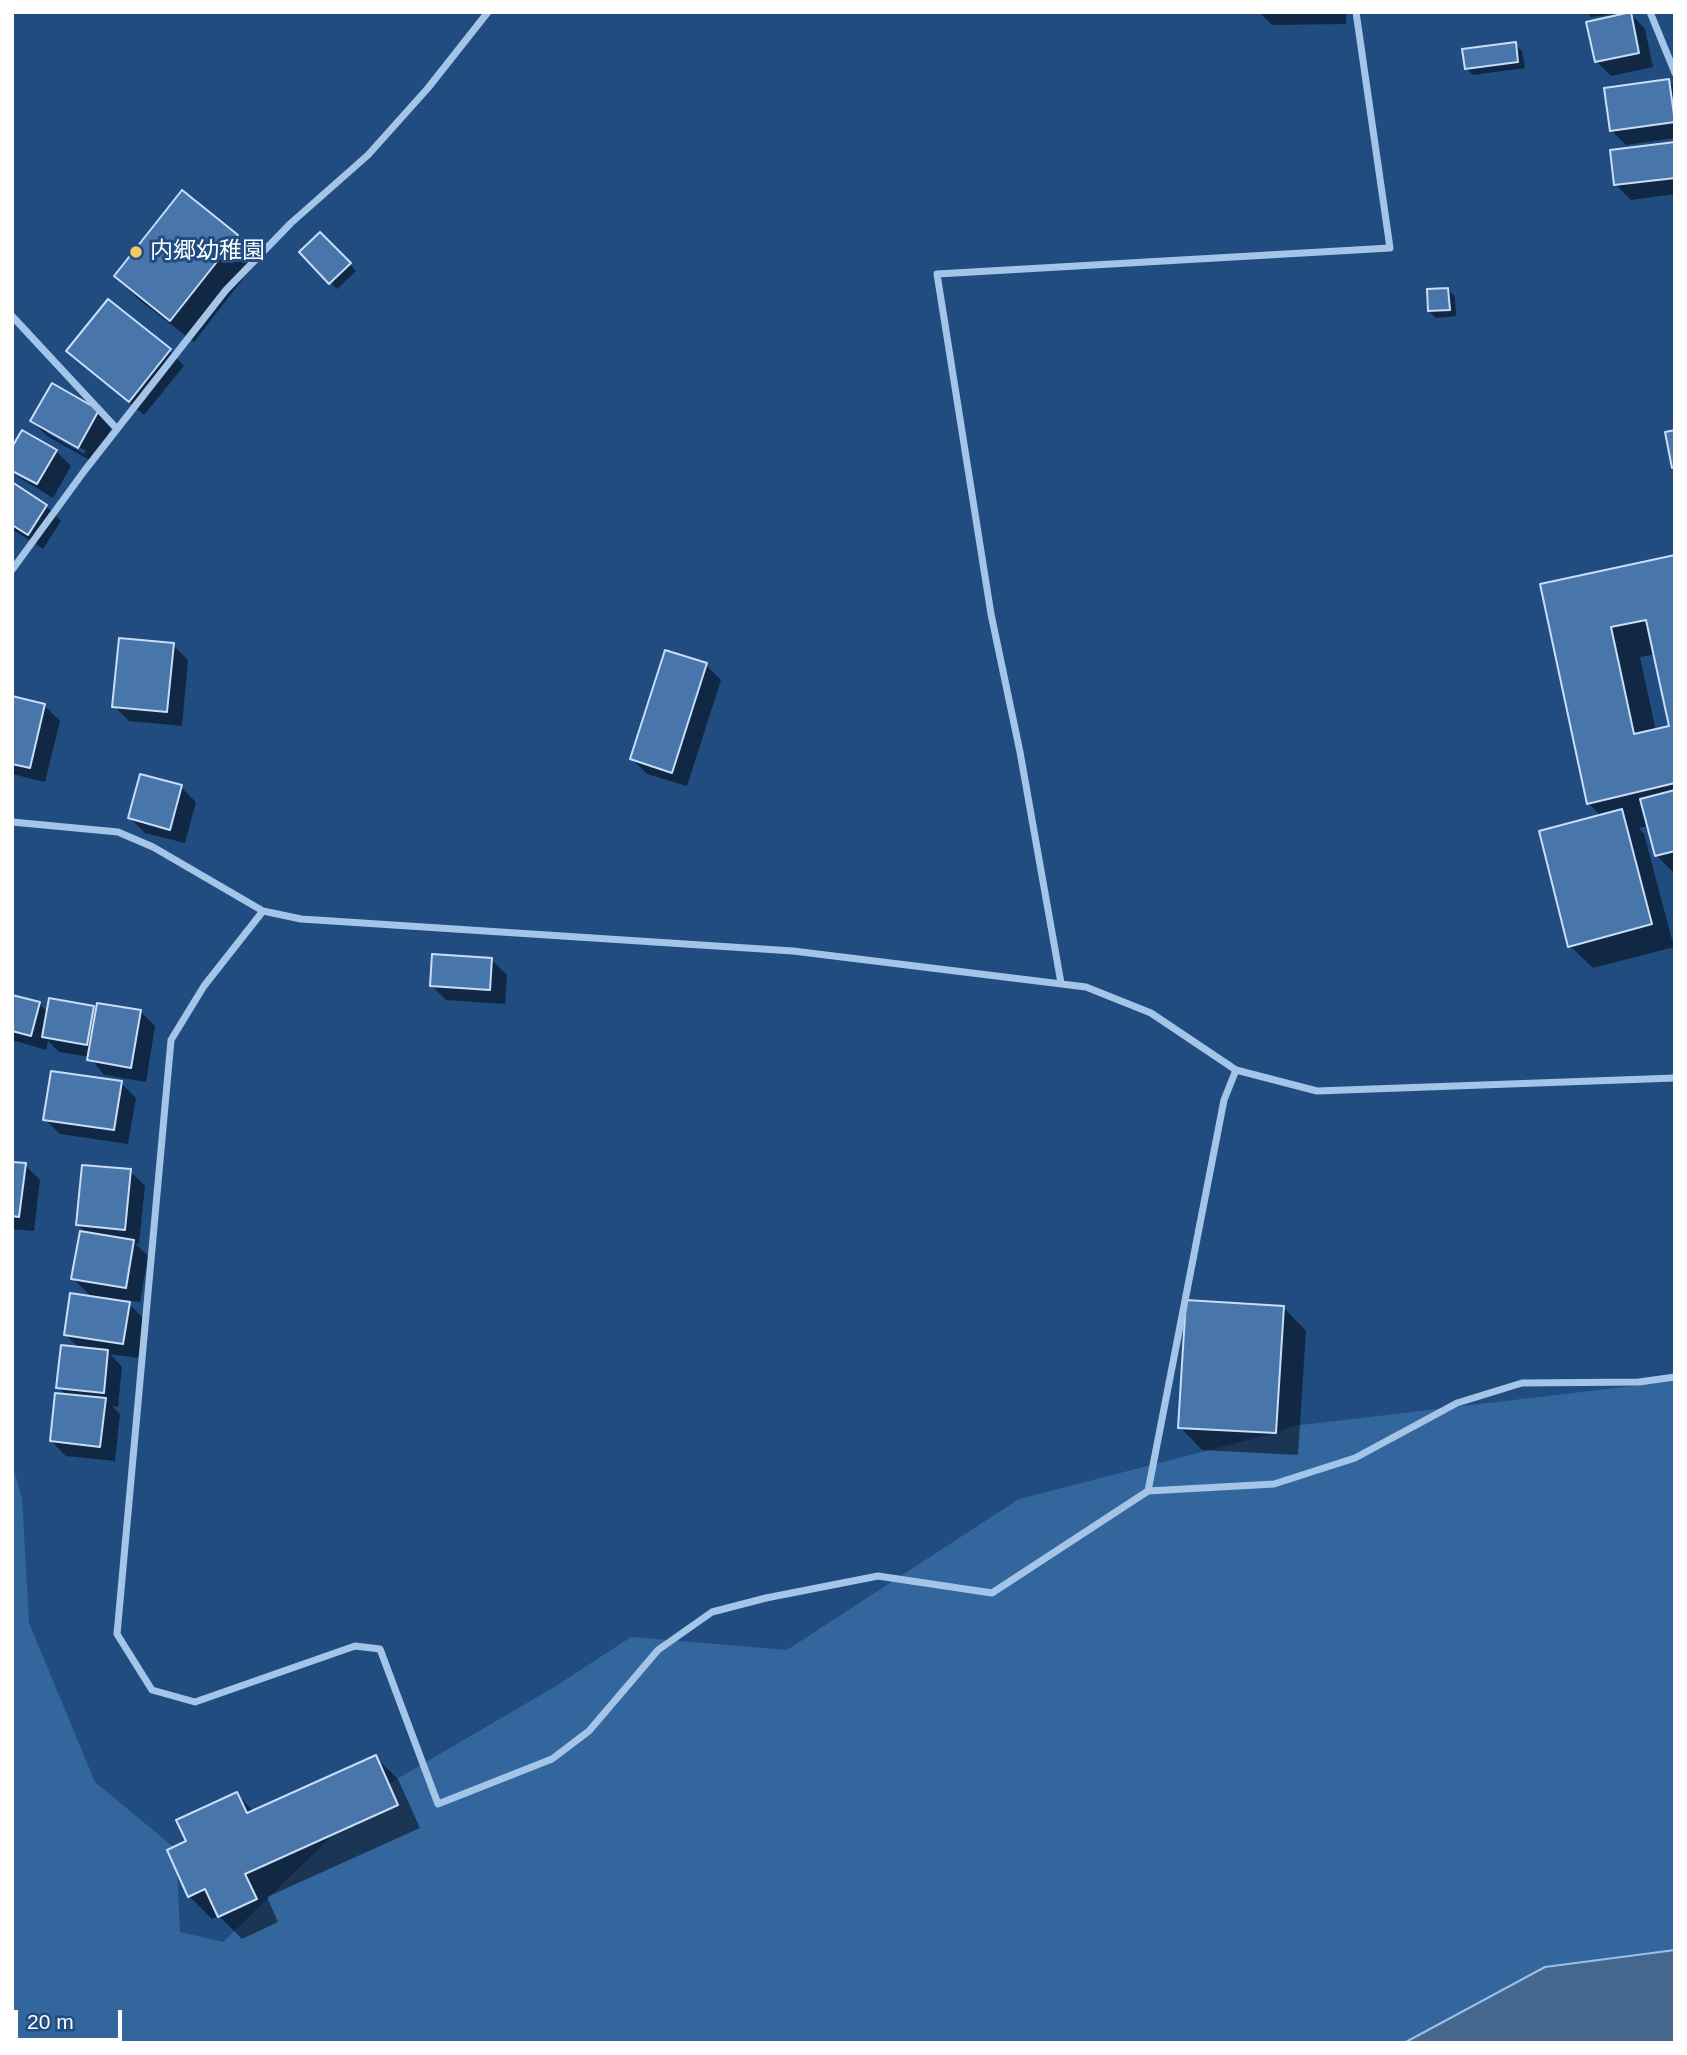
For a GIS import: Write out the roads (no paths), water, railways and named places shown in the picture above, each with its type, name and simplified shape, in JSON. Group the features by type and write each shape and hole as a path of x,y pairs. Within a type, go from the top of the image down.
{"street":[{"path":"12,570 117,429 226,290 291,223 383,139 488,12"},
{"path":"1061,983 1020,752 991,614 937,274 1390,248 1356,12"},
{"path":"1650,12 1675,74"},
{"path":"12,317 117,429"},
{"path":"12,822 99,828 128,836 263,911 333,923 825,954 1086,987 1151,1013 1236,1070 1290,1086 1345,1092 1675,1078"},
{"path":"263,911 204,986 171,1040 117,1634 152,1690 195,1702 355,1646 380,1649 438,1804 552,1759 589,1731 659,1650 712,1612 766,1598 878,1576 992,1593 1147,1491 1274,1484 1355,1458 1457,1403 1522,1383 1639,1382 1675,1377"},
{"path":"1147,1491 1224,1100 1236,1070"}],"place":[{"name":"内郷幼稚園","path":"136,252"}]}
